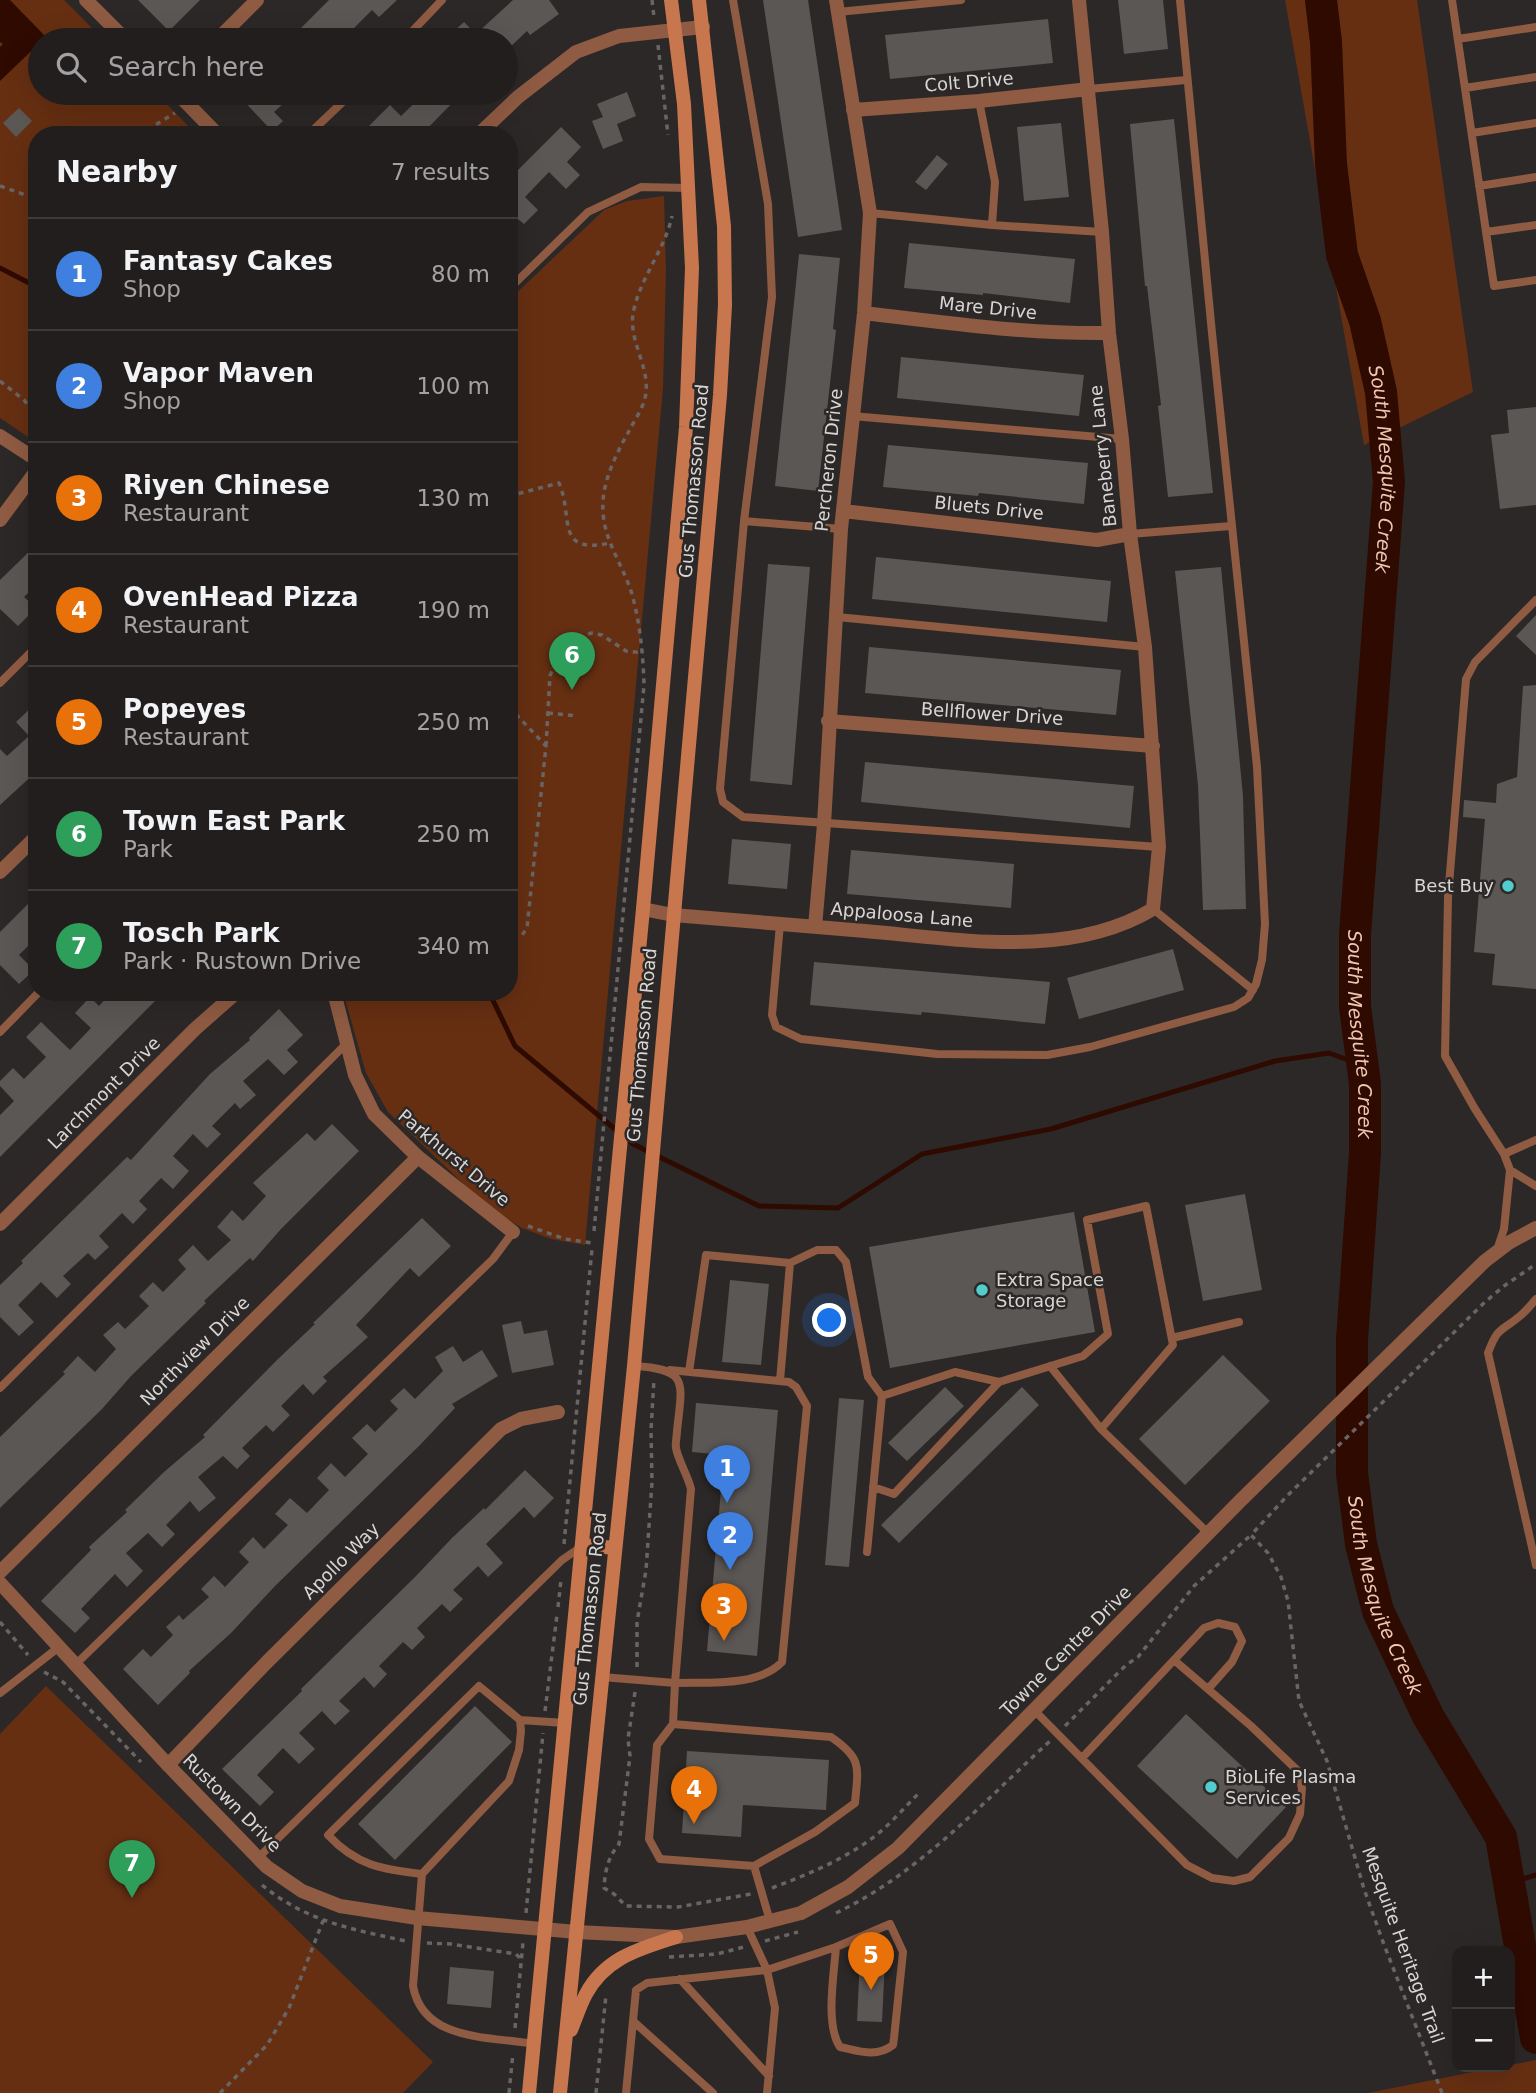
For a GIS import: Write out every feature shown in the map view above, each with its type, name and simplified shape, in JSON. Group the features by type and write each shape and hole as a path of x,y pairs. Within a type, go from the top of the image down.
{"main road":[{"name":"Gus Thomasson Road","path":"529,2093 643,909 686,427 692,268 684,104 671,0"},
{"name":"Gus Thomasson Road","path":"559,2093 634,1366 657,1084 706,580 725,305 724,226 699,0"},
{"path":"582,1545 615,1548"},
{"path":"564,2047 586,1994 597,1978 625,1954 676,1937"}],"street":[{"path":"86,0 113,28"},
{"path":"229,28 257,0"},
{"name":"Baneberry Lane","path":"1079,0 1109,333 1130,534 1146,647 1159,847 1153,909"},
{"name":"Percheron Drive","path":"815,927 824,824 841,529 864,313 870,213 837,6"},
{"path":"518,97 576,52 619,36 703,27"},
{"name":"Colt Drive","path":"853,110 979,101 1089,89"},
{"path":"189,105 209,126"},
{"path":"487,126 510,105"},
{"name":"Mare Drive","path":"864,313 997,330 1052,334 1109,333"},
{"path":"0,436 28,454"},
{"path":"0,520 28,482"},
{"name":"Bluets Drive","path":"843,511 1097,540 1130,534"},
{"name":"Bellflower Drive","path":"828,721 1153,746"},
{"path":"0,872 28,845"},
{"name":"Appaloosa Lane","path":"643,909 673,915 1001,943 1057,940 1130,923 1153,909"},
{"name":"Larchmont Drive","path":"0,1224 195,1029 227,1001"},
{"name":"Parkhurst Drive","path":"336,1001 355,1076 374,1114 418,1157 518,1227"},
{"name":"Northview Drive","path":"0,1573 418,1157"},
{"name":"Towne Centre Drive","path":"546,1929 676,1937 747,1927 802,1913 848,1887 898,1849 1241,1500 1491,1257 1536,1228"},
{"name":"Apollo Way","path":"168,1765 266,1663 501,1429 521,1419 558,1412"},
{"name":"Rustown Drive","path":"0,1583 258,1858 302,1891 340,1906 417,1918 546,1929"}],"lane":[{"path":"415,28 442,0"},
{"path":"733,0 768,204 772,298 744,521 720,789 723,802 743,817 1159,847"},
{"path":"837,6 961,0"},
{"path":"780,924 772,1015 776,1027 802,1040 937,1054 1047,1055 1090,1048 1234,1007 1248,998 1253,990 1262,960 1265,924 1257,767 1180,0"},
{"path":"1452,0 1494,286 1536,280"},
{"path":"1458,39 1536,27"},
{"path":"1465,88 1536,77"},
{"path":"1089,89 1186,80"},
{"path":"979,101 995,182 992,225"},
{"path":"317,126 339,105"},
{"path":"1472,133 1536,123"},
{"path":"1479,186 1536,177"},
{"path":"518,280 588,212 641,187 689,188"},
{"path":"870,213 1102,232"},
{"path":"1486,232 1536,225"},
{"path":"852,416 1122,439"},
{"path":"744,521 841,529"},
{"path":"1130,534 1231,526"},
{"path":"1491,1257 1504,1229 1510,1170 1504,1154 1475,1110 1445,1055 1448,897 1466,679 1475,663 1536,600"},
{"path":"837,617 1146,647"},
{"path":"0,683 28,655"},
{"path":"1153,909 1253,990"},
{"path":"0,1032 31,1001"},
{"path":"0,1388 347,1043"},
{"path":"1504,1154 1536,1140"},
{"path":"1510,1170 1536,1186"},
{"path":"882,1395 956,1372 999,1381 1083,1356 1108,1334 1087,1220 1146,1206 1173,1345 1101,1429"},
{"path":"75,1665 493,1259 518,1227"},
{"path":"689,1372 706,1255 790,1263 817,1250 836,1250 846,1262 868,1377 882,1395 867,1552"},
{"path":"780,1381 790,1263"},
{"path":"1536,1300 1520,1316 1502,1328 1488,1353 1536,1565"},
{"path":"1172,1338 1239,1322"},
{"path":"602,1677 675,1683 760,1678 782,1662 807,1406 793,1383 634,1366"},
{"path":"1050,1366 1101,1429 1208,1533"},
{"path":"670,1370 681,1388 676,1449 691,1489 673,1724 657,1745 649,1839 660,1858 754,1866 815,1832 855,1803 858,1765 849,1749 831,1737 673,1724"},
{"path":"873,1487 894,1494 999,1381"},
{"path":"258,1858 562,1560 582,1545"},
{"path":"1082,1758 1204,1628 1218,1623 1235,1627 1242,1641 1232,1662 1208,1689"},
{"path":"0,1693 58,1647"},
{"path":"1034,1710 1187,1866 1212,1878 1234,1881 1250,1877 1289,1838 1300,1814 1302,1788 1297,1770 1174,1660"},
{"path":"422,1874 376,1868 339,1848 328,1835 479,1686 520,1720 565,1723"},
{"path":"520,1720 519,1749 509,1780 422,1874 413,1986 416,2002 424,2013 454,2033 534,2044"},
{"path":"754,1866 770,1921"},
{"path":"626,2093 636,1990 648,1983 767,1970 836,1947 890,1924 903,1952 894,2038 892,2045 884,2052 872,2054 840,2047 835,2039 832,2026 836,1947"},
{"path":"747,1927 767,1970 775,2008 767,2093"},
{"path":"680,1979 769,2076"},
{"path":"633,2021 713,2093"}],"path":[{"path":"652,0 668,135"},
{"path":"154,126 189,105"},
{"path":"0,186 28,196"},
{"path":"529,1879 593,1243 644,685 643,653 631,590 610,543 603,510 607,481 618,450 642,406 646,392 635,345 633,316 645,279 672,218 673,187"},
{"path":"0,381 28,405"},
{"path":"518,494 559,483 574,541 583,546 610,543"},
{"path":"518,937 527,928 546,746 550,676 560,652 570,642 591,633 602,635 626,651 643,653"},
{"path":"548,713 577,716"},
{"path":"518,716 546,746"},
{"path":"518,1227 593,1243"},
{"name":"Mesquite Heritage Trail","path":"1443,2093 1371,1910 1327,1761 1299,1701 1288,1601 1281,1577 1268,1553 1251,1535 1288,1495 1494,1294 1536,1264"},
{"path":"604,1888 611,1854 619,1844 630,1756 628,1739 639,1654 637,1622 646,1570 652,1482 655,1367"},
{"path":"220,2093 267,2045 289,2008 323,1921"},
{"path":"509,2093 521,1959"}],"shaded area":[{"path":"0,0 64,0 92,28 28,28 28,105 168,105 188,126 28,126 28,437 0,418"},
{"path":"0,0 10,0 37,28 28,28 28,54 0,81 0,47 3,44 0,42"},
{"path":"1285,0 1417,0 1473,392 1364,445"},
{"path":"664,196 666,270 663,388 585,1245 551,1239 522,1228 497,1213 388,1112 366,1073 346,1001 518,1001 518,291 604,210 627,201"},
{"path":"46,1686 433,2062 403,2093 0,2093 0,1734"},
{"path":"1536,2060 1536,2093 1368,2093 1473,2072 1515,2072 1515,2064"}],"building":[{"path":"138,0 200,0 172,28 166,28"},
{"path":"329,0 397,0 379,17 372,10 354,28 301,28"},
{"path":"513,0 549,0 559,14 530,35 527,31 518,40 518,28 483,28"},
{"path":"763,0 808,0 842,230 798,237"},
{"path":"1118,0 1163,0 1168,49 1124,54"},
{"path":"1048,19 1053,63 890,79 885,35"},
{"path":"464,22 470,28 457,28"},
{"path":"627,92 636,116 617,124 623,141 603,149 592,121 603,117 597,104"},
{"path":"247,105 282,105 274,112 283,121 278,126 267,126"},
{"path":"390,105 401,116 412,105 450,105 430,126 369,126"},
{"path":"19,108 32,121 16,137 3,123"},
{"path":"1174,119 1213,493 1168,497 1158,406 1161,405 1145,286 1130,124"},
{"path":"1061,123 1069,197 1024,201 1017,127"},
{"path":"561,127 581,147 567,162 580,175 566,189 549,172 525,197 538,210 524,224 518,219 518,170"},
{"path":"937,155 948,164 926,190 915,182"},
{"path":"909,243 1075,259 1070,303 983,293 904,288"},
{"path":"799,254 840,258 833,329 836,330 818,491 775,486"},
{"path":"901,357 1084,375 1079,416 897,398"},
{"path":"1536,407 1536,505 1500,509 1491,435 1509,433 1507,410"},
{"path":"888,445 1088,463 1084,504 979,493 978,496 883,487"},
{"path":"28,553 28,593 24,597 28,601 28,616 18,626 0,609 0,580"},
{"path":"876,557 1111,581 1107,622 872,599"},
{"path":"768,564 810,567 792,785 750,781"},
{"path":"1221,567 1243,796 1246,909 1203,910 1198,785 1175,571"},
{"path":"1536,615 1536,655 1516,636"},
{"path":"869,647 1121,670 1116,715 865,693"},
{"name":"Best Buy","path":"1536,685 1536,989 1492,985 1495,954 1474,952 1485,819 1463,817 1464,800 1496,803 1497,784 1517,777 1523,686"},
{"path":"28,711 28,735 16,722"},
{"path":"28,737 28,779 0,805 0,749 7,756"},
{"path":"865,762 1134,786 1130,828 861,802"},
{"path":"732,839 791,844 787,889 728,884"},
{"path":"851,850 1014,864 1011,908 847,894"},
{"path":"28,904 28,946 19,955 28,964 28,976 19,984 0,965 0,932"},
{"path":"1173,949 1184,990 1079,1019 1067,978"},
{"path":"814,962 1050,982 1045,1024 810,1005"},
{"path":"86,1001 94,1001 99,1006 104,1001 155,1001 0,1157 0,1115 14,1101 0,1086 0,1081 13,1068 24,1079 46,1057 26,1037 41,1022 70,1050 91,1028 75,1013"},
{"path":"279,1009 303,1035 287,1050 298,1062 284,1075 268,1059 243,1081 256,1095 240,1109 235,1103 212,1126 221,1134 207,1148 193,1134 173,1156 189,1171 173,1189 161,1178 139,1201 147,1209 133,1224 122,1213 99,1236 109,1247 95,1260 88,1253 63,1276 71,1284 57,1298 41,1282 18,1305 34,1322 19,1336 0,1317 0,1285 127,1157 131,1160 210,1074 250,1040"},
{"path":"332,1124 359,1151 253,1261 250,1258 204,1301 206,1303 131,1376 102,1409 0,1508 0,1437 65,1374 63,1372 78,1356 95,1372 116,1349 103,1335 118,1322 125,1329 149,1306 139,1296 153,1282 163,1292 186,1269 178,1260 193,1245 208,1261 231,1240 217,1227 232,1210 243,1221 266,1196 253,1183 307,1133 315,1141"},
{"path":"1245,1194 1262,1290 1203,1301 1185,1205"},
{"name":"Extra Space Storage","path":"1074,1212 1095,1332 890,1368 869,1247"},
{"path":"422,1218 451,1246 419,1277 410,1268 356,1325 368,1337 323,1377 327,1381 313,1395 303,1384 281,1406 290,1415 273,1432 266,1425 242,1448 250,1456 237,1469 223,1456 198,1477 216,1498 199,1512 190,1501 166,1525 175,1534 162,1547 148,1533 126,1553 143,1571 127,1587 115,1574 81,1609 90,1618 75,1633 41,1601 91,1550 89,1547 127,1512 125,1510 205,1437 203,1435 315,1324 313,1323"},
{"path":"730,1280 769,1284 761,1365 722,1362"},
{"path":"521,1321 524,1334 547,1330 554,1365 512,1373 502,1325"},
{"path":"453,1346 463,1362 482,1350 498,1376 452,1404 455,1408 420,1445 275,1586 231,1633 189,1671 158,1705 123,1669 143,1649 151,1657 173,1635 166,1627 179,1615 183,1620 209,1597 201,1589 214,1576 225,1587 249,1562 239,1552 253,1537 264,1549 288,1525 275,1514 290,1498 307,1513 329,1490 317,1478 331,1463 345,1477 368,1454 352,1438 367,1424 375,1432 398,1409 390,1401 404,1388 415,1399 443,1371 435,1357"},
{"path":"1223,1355 1270,1401 1185,1485 1139,1439"},
{"path":"945,1387 964,1406 907,1461 888,1443"},
{"path":"1022,1387 1039,1405 899,1543 881,1525"},
{"path":"839,1398 864,1400 849,1567 825,1565"},
{"path":"696,1403 778,1410 757,1656 707,1651 724,1455 692,1452"},
{"path":"525,1470 554,1498 534,1518 524,1507 486,1544 503,1563 488,1577 478,1566 453,1590 463,1599 450,1612 442,1604 417,1628 425,1637 412,1650 403,1642 379,1666 387,1674 374,1688 364,1677 339,1701 350,1711 335,1725 322,1711 299,1733 315,1749 299,1764 283,1748 257,1775 274,1792 260,1806 222,1769 452,1538"},
{"path":"475,1706 512,1742 395,1860 358,1824"},
{"name":"BioLife Plasma Services","path":"1186,1714 1286,1807 1237,1859 1137,1766"},
{"path":"687,1751 829,1760 826,1810 743,1805 741,1837 682,1833"},
{"path":"860,1958 885,1959 882,2022 857,2021"},
{"path":"450,1967 494,1971 491,2008 447,2004"}],"waterway":[{"name":"South Mesquite Creek","path":"1321,0 1326,42 1331,164 1342,255 1365,321 1381,392 1389,482 1355,934 1355,1007 1365,1084 1365,1153 1352,1340 1352,1473 1361,1544 1378,1611 1428,1716 1501,1837 1536,2038"},
{"path":"0,268 28,282"},
{"path":"493,1001 515,1046 633,1144 759,1206 838,1208 922,1154 1051,1129 1275,1061 1329,1053 1351,1061 1365,1084"},
{"path":"1509,1883 1536,1875"}],"place":[{"name":"Town East Park","path":"572,690"},
{"name":"Best Buy","path":"1508,886"},
{"name":"Extra Space Storage","path":"982,1290"},
{"name":"Fantasy Cakes","path":"727,1503"},
{"name":"Vapor Maven","path":"730,1570"},
{"name":"Riyen Chinese","path":"724,1641"},
{"name":"BioLife Plasma Services","path":"1211,1787"},
{"name":"OvenHead Pizza","path":"694,1824"},
{"name":"Tosch Park","path":"132,1898"},
{"name":"Popeyes","path":"871,1990"}]}
